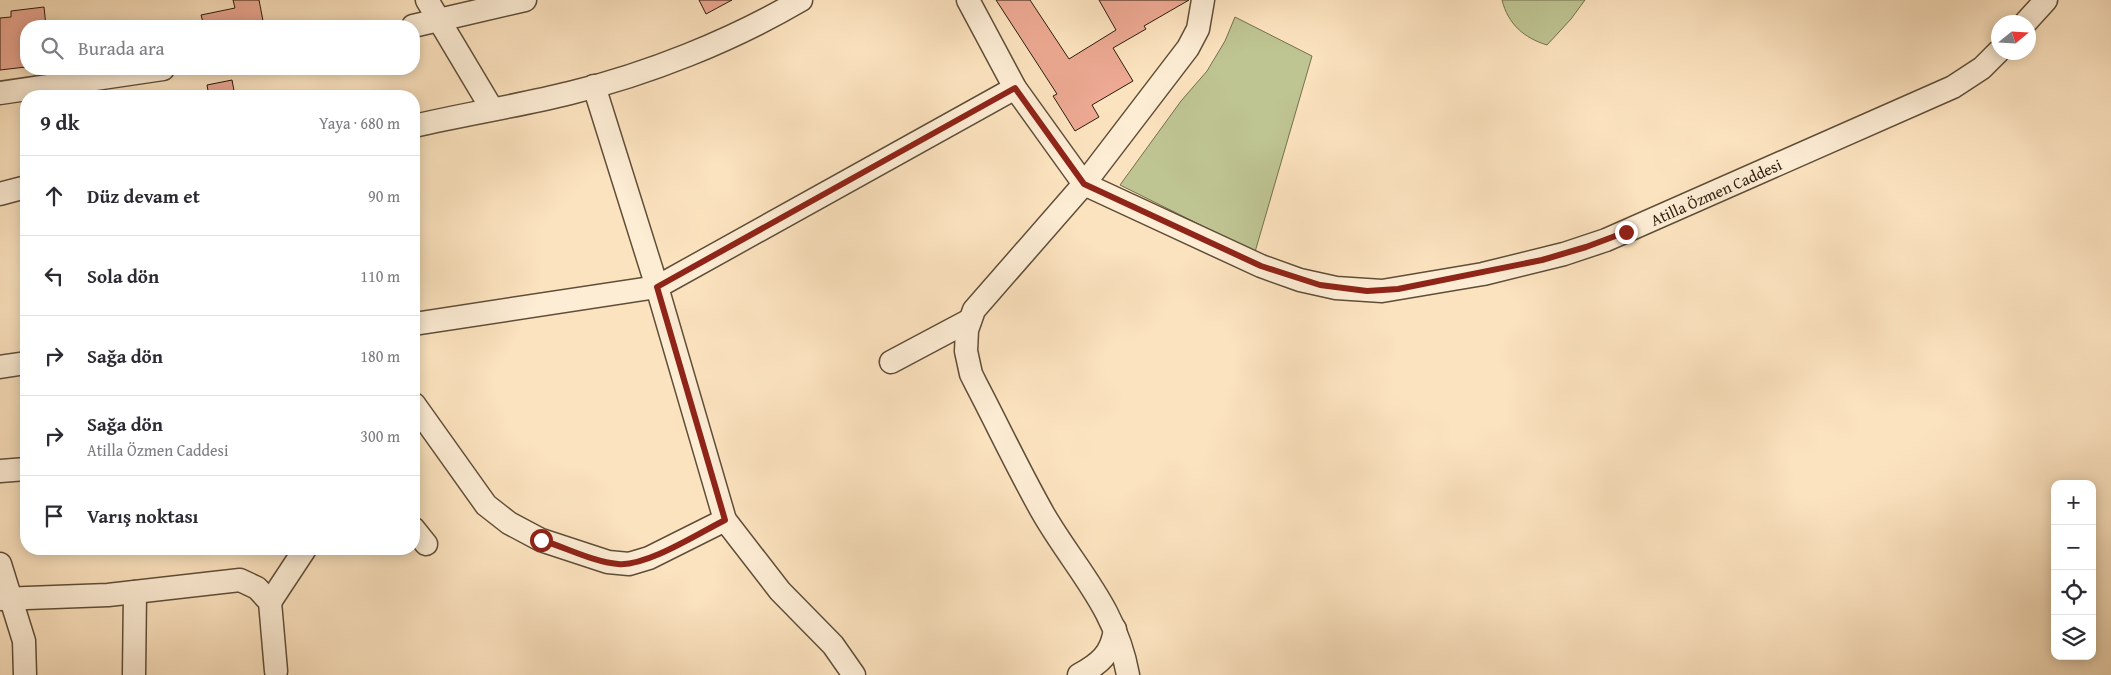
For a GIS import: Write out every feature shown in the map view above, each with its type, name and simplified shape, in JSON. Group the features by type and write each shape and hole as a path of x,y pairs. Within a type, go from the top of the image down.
{"street":[{"path":"427,0 492,109"},
{"path":"420,25 525,0"},
{"path":"420,125 570,93 594,86 710,46 801,0"},
{"name":"Atilla Özmen Caddesi","path":"968,0 1015,88 1084,184 1280,273 1336,288 1367,291 1398,289 1542,260 1613,237 1954,87 1982,68 1991,59"},
{"path":"1128,675 1115,629 1097,594 1043,513 971,374 966,351 970,320 974,310 1084,184 1188,48 1198,28 1203,0"},
{"path":"2032,15 2046,0"},
{"path":"26,90 124,75"},
{"path":"594,86 657,287 725,520 780,591 833,645 854,675"},
{"path":"420,323 657,287 1015,88"},
{"path":"0,94 20,91"},
{"path":"0,194 20,189"},
{"path":"891,362 970,320"},
{"path":"0,367 20,364"},
{"path":"420,429 476,494 497,514 524,532 541,540 608,562 623,564 639,562 725,520"},
{"path":"0,471 20,469"},
{"path":"270,602 302,555"},
{"path":"0,564 5,599 24,641 25,675"},
{"path":"5,599 60,598 135,592 240,580 258,588 270,602 276,671"},
{"path":"134,675 135,592"},
{"path":"1079,675 1102,660 1112,646 1115,629"}],"green space":[{"path":"1502,0 1585,0 1571,19 1547,45 1531,38 1518,29 1508,16"},
{"path":"1235,17 1312,56 1255,252 1120,185 1181,101 1207,71 1225,41"}],"building":[{"path":"233,0 259,0 263,20 202,20 201,15 235,8"},
{"path":"699,0 732,0 706,14"},
{"path":"996,0 1030,0 1069,59 1116,30 1099,0 1189,0 1144,26 1146,29 1113,48 1133,81 1092,105 1099,117 1075,131 1053,96 1057,94"},
{"path":"44,7 45,20 20,20 20,68 0,70 0,18 11,17 11,11"},
{"path":"232,80 234,90 208,90 207,85"}],"route":[{"path":"541,540 608,562 629,564 649,558 725,520 657,287 1015,88 1084,184 1261,266 1320,285 1367,291 1398,289 1483,274 1542,260 1586,247 1626,232"}]}
